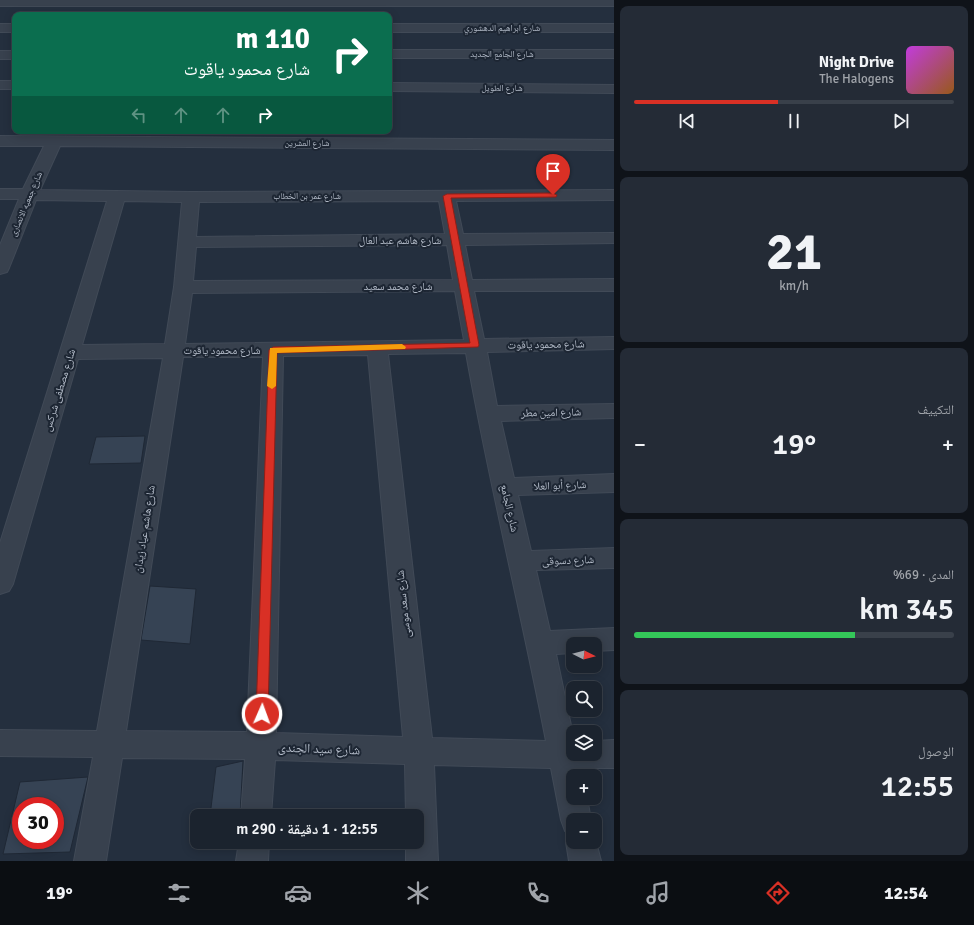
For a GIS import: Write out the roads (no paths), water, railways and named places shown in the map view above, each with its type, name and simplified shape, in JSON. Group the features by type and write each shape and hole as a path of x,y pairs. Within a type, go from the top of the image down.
{"street":[{"path":"0,2 614,2"},
{"path":"0,28 12,28"},
{"name":"شارع ابراهيم الدهشوري","path":"392,28 614,28"},
{"name":"شارع الجامع الجديد","path":"392,54 614,54"},
{"path":"0,55 12,55"},
{"path":"0,85 12,85"},
{"name":"شارع الطويل","path":"392,87 614,88"},
{"path":"0,130 12,130"},
{"name":"شارع العشرين","path":"392,132 614,134"},
{"name":"شارع العشرين","path":"0,141 614,145"},
{"name":"شارع جمعيه الانصارى","path":"0,268 8,226 30,195 54,142"},
{"name":"شارع عمر بن الخطاب","path":"0,194 191,197 614,195"},
{"name":"شارع مصطفى شركس","path":"0,584 117,196"},
{"name":"شارع الجامع","path":"447,196 488,414 540,643 575,813"},
{"name":"شارع هاشم عياد زيدان","path":"90,861 174,351 183,287 191,197"},
{"name":"شارع هاشم عبد العال","path":"187,242 614,238"},
{"name":"شارع محمد سعيد","path":"183,287 614,284"},
{"name":"شارع محمود ياقوت","path":"70,352 273,350 614,343"},
{"name":"شارع سعد موسى","path":"376,347 418,751 422,861"},
{"path":"256,809 261,746 273,350"},
{"name":"شارع امين مطر","path":"488,414 614,411"},
{"name":"شارع أبو العلا","path":"505,487 614,483"},
{"name":"شارع دسوقى","path":"522,561 614,558"},
{"path":"540,643 614,639"},
{"name":"شارع سيد الجندى","path":"0,743 109,746 261,746 563,755 614,754"},
{"path":"252,861 253,849"},
{"path":"582,849 585,861"}]}
